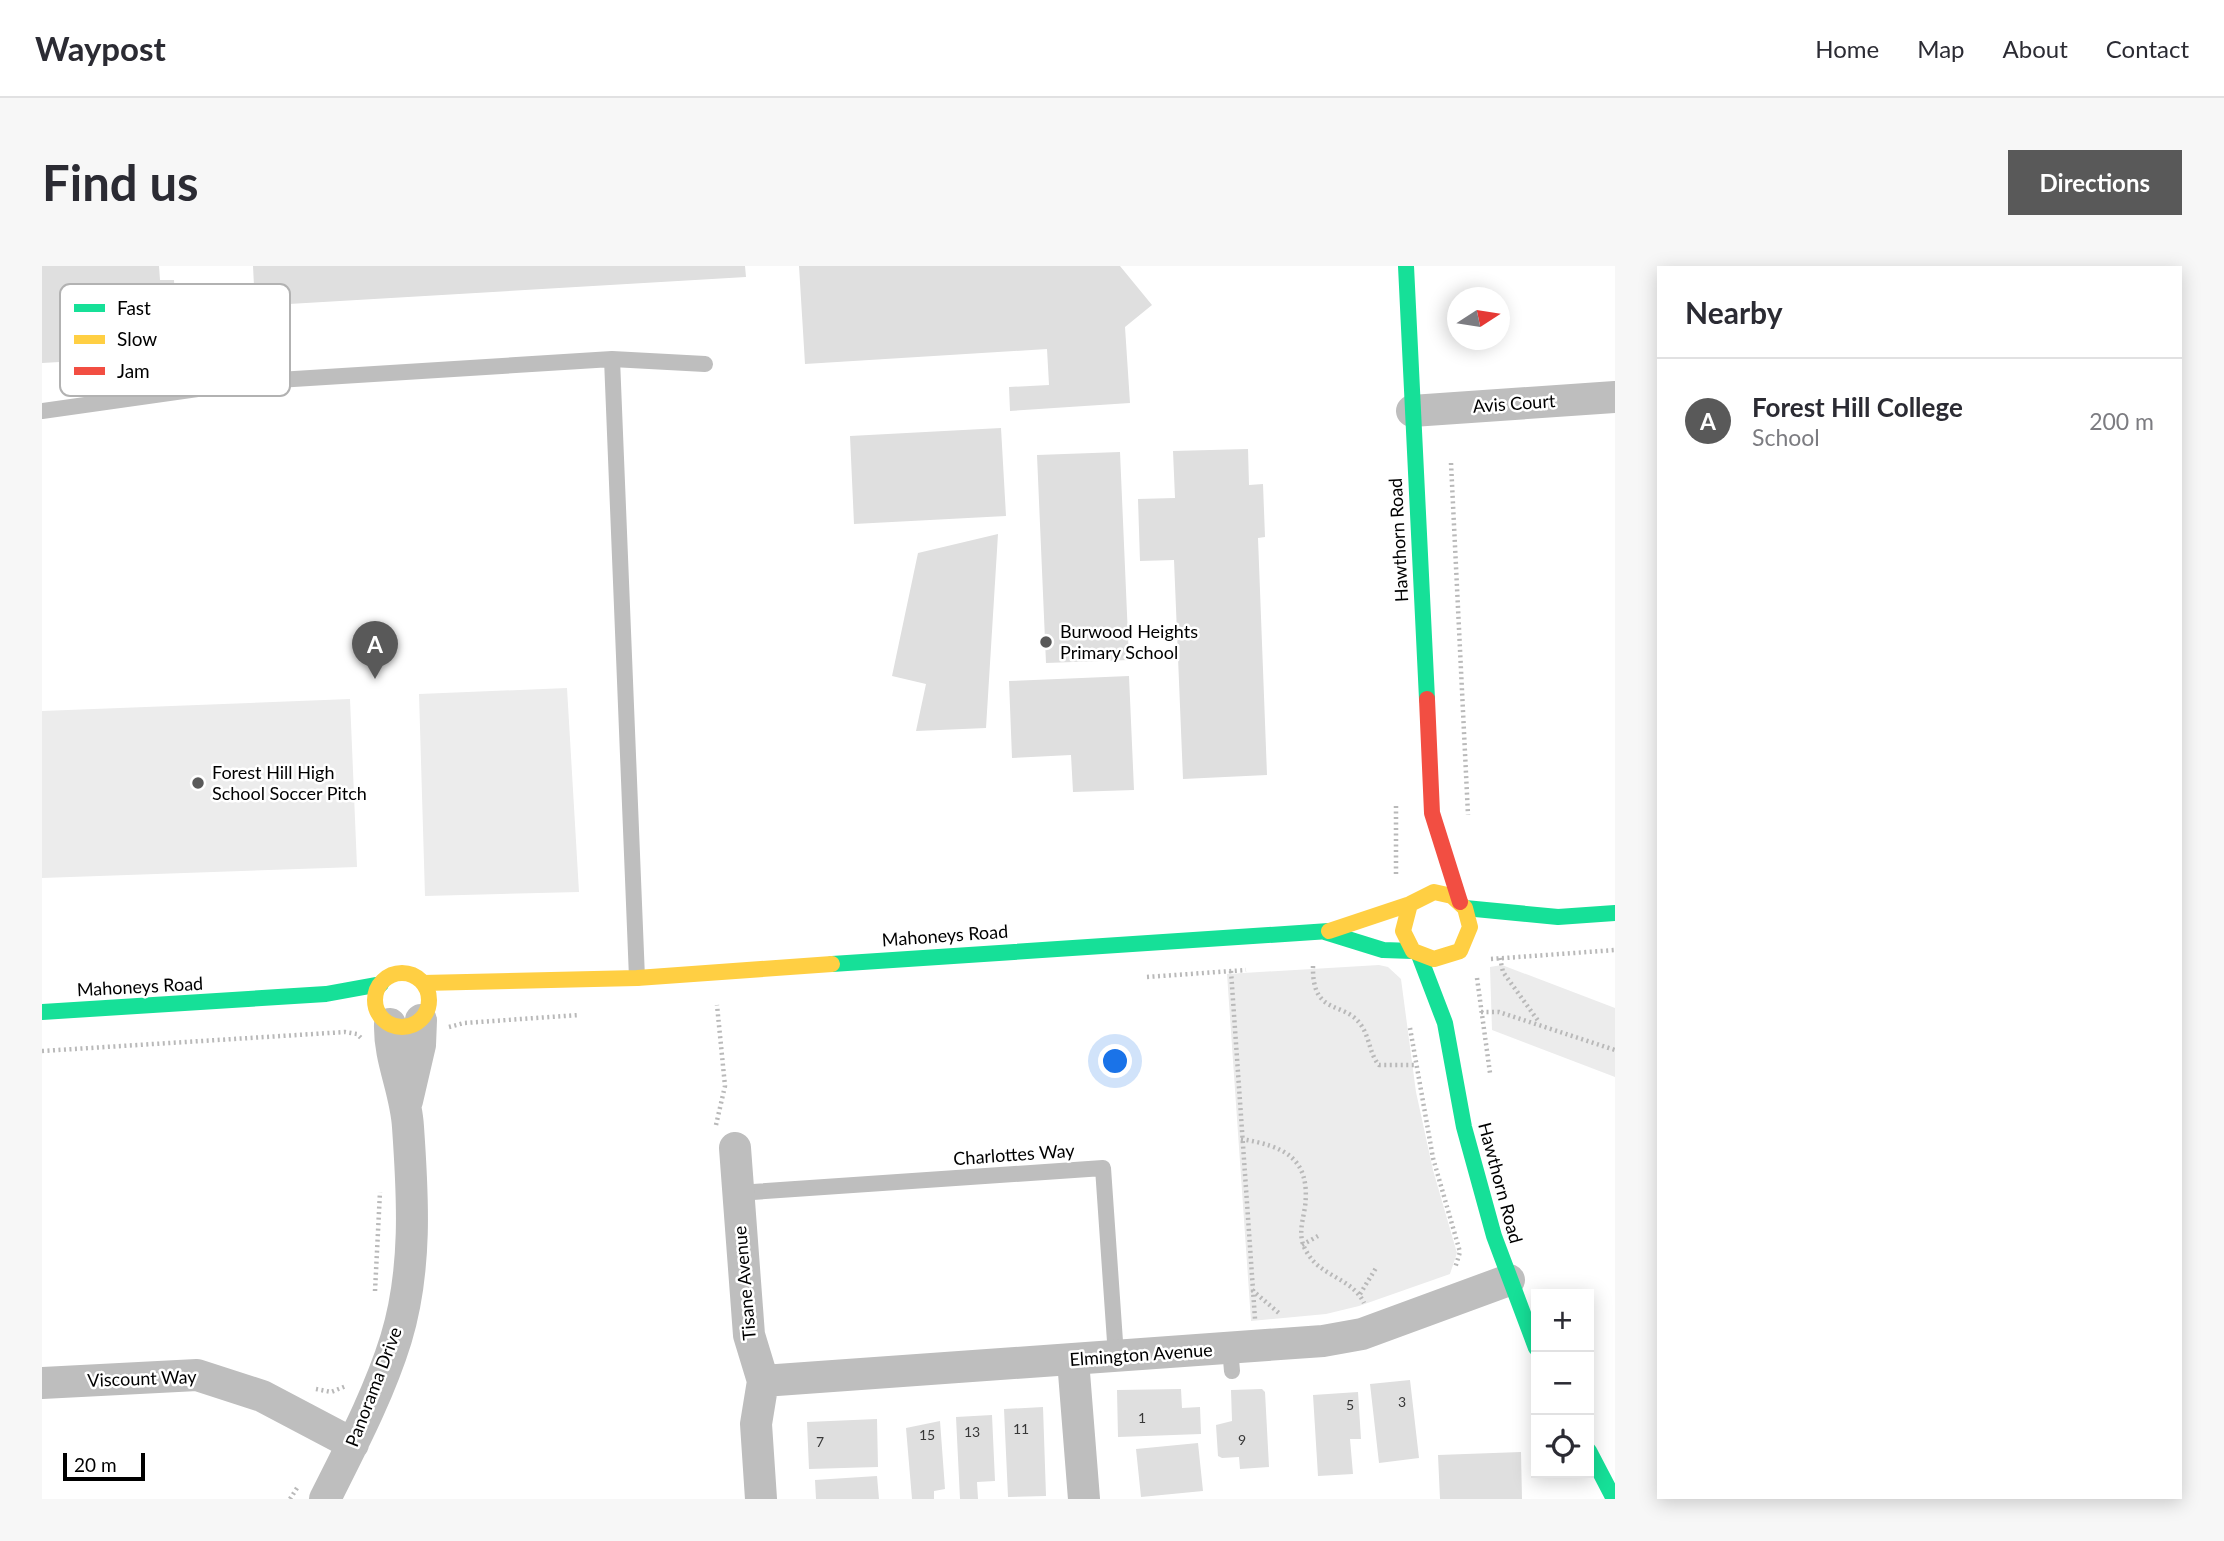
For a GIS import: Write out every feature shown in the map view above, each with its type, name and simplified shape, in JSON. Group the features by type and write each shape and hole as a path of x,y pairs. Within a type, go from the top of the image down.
{"main road":[{"name":"Hawthorn Road","path":"1406,266 1432,813 1463,905"},
{"name":"Hawthorn Road","path":"1424,848 1432,813"},
{"path":"1418,880 1413,901 1402,923 1403,934 1416,953 1440,960 1464,950 1470,927 1463,905"},
{"path":"1413,901 1434,892 1443,893 1463,905 1558,917 1615,913"},
{"name":"Mahoneys Road","path":"423,983 568,982 1215,936 1325,932 1413,901"},
{"path":"1512,931 1558,917"},
{"name":"Mahoneys Road","path":"1325,932 1383,950 1416,953"},
{"name":"Hawthorn Road","path":"1416,953 1445,1023 1473,1161 1508,1280 1531,1336"},
{"path":"356,1019 404,1022 429,998 423,983 410,974 401,973 381,984 377,1007 404,1022"},
{"name":"Mahoneys Road","path":"492,999 568,982"},
{"name":"Mahoneys Road","path":"42,1012 326,994 381,984"},
{"name":"Hawthorn Road","path":"1445,1023 1451,989"},
{"name":"Mahoneys Road","path":"240,1001 327,1011"},
{"path":"1594,1461 1614,1499"}],"street":[{"name":"Avis Court","path":"1412,411 1615,397"},
{"name":"Panorama Drive","path":"314,1489 353,1444 397,1338 406,1294 412,1245 407,1102 419,1045 404,1022"},
{"name":"Tisane Avenue","path":"735,1148 749,1335 763,1381 757,1424 761,1499"},
{"name":"Elmington Avenue","path":"763,1381 1116,1356 1231,1360 1342,1338 1508,1280"},
{"path":"1073,1360 1084,1499"},
{"name":"Viscount Way","path":"42,1383 198,1375 262,1396 353,1444"}],"lane":[{"path":"612,359 637,978"},
{"path":"290,379 612,359 705,364"},
{"path":"42,411 148,396"},
{"name":"Charlottes Way","path":"738,1193 1103,1168 1116,1356"}],"path":[{"path":"1450,455 1469,819"},
{"path":"1417,520 1454,516"},
{"path":"1389,882 1397,873 1396,797"},
{"path":"1485,961 1615,950"},
{"path":"1500,958 1503,972 1513,989 1541,1025"},
{"path":"1312,966 1316,990 1326,1003 1355,1019 1361,1026 1373,1058 1380,1065 1415,1065"},
{"path":"1231,971 1255,1323"},
{"path":"1478,971 1491,1078"},
{"path":"1481,1012 1499,1012 1615,1050"},
{"path":"42,1051 345,1032 357,1034 404,1022"},
{"path":"1412,1047 1433,1158 1460,1252 1451,1277 1462,1298"},
{"path":"1241,1139 1285,1151 1301,1170 1305,1192 1301,1226 1303,1245 1315,1263 1360,1294 1366,1307"},
{"path":"372,1302 378,1255 379,1179"},
{"path":"1303,1245 1318,1236"},
{"path":"1360,1294 1376,1268"},
{"path":"1251,1290 1288,1321"},
{"path":"309,1385 331,1392 344,1389 352,1376"},
{"path":"290,1499 314,1489"}],"shaded area":[{"path":"567,688 579,892 425,896 419,694"},
{"name":"Forest Hill High School Soccer Pitch","path":"350,699 357,867 42,878 42,711"},
{"path":"1379,965 1388,967 1401,979 1416,1092 1433,1170 1457,1253 1450,1274 1359,1306 1326,1314 1251,1321 1227,974"},
{"path":"1502,965 1615,1008 1615,1077 1492,1030 1490,967"}],"building":[{"path":"42,266 159,266 160,280 174,280 174,284 60,284 60,362 42,363"},
{"path":"253,266 745,266 746,277 290,304 290,284 254,284"},
{"path":"799,266 1120,266 1152,305 1125,327 1130,403 1010,411 1009,387 1049,385 1047,349 805,364"},
{"path":"1001,428 1006,516 854,524 850,436"},
{"path":"1248,449 1249,485 1263,484 1265,537 1258,538 1267,775 1183,779 1174,560 1140,561 1138,499 1175,498 1173,451"},
{"path":"1120,452 1129,660 1046,663 1037,455"},
{"path":"998,534 986,728 916,731 926,684 892,676 918,553"},
{"path":"1129,676 1134,790 1073,792 1071,755 1012,758 1009,681"},
{"path":"1410,1380 1419,1458 1379,1463 1370,1384"},
{"path":"1181,1389 1182,1408 1200,1407 1201,1434 1118,1437 1117,1390"},
{"path":"1262,1389 1265,1392 1269,1467 1240,1469 1239,1457 1218,1456 1216,1425 1232,1421 1231,1390"},
{"path":"1358,1392 1361,1439 1350,1439 1353,1474 1318,1476 1313,1395"},
{"path":"1043,1407 1046,1496 1008,1497 1004,1409"},
{"path":"992,1415 995,1481 977,1482 978,1499 960,1499 956,1417"},
{"path":"877,1419 878,1467 809,1469 807,1422"},
{"path":"940,1421 945,1489 934,1491 934,1499 912,1499 906,1428"},
{"path":"1198,1443 1203,1491 1141,1497 1136,1449"},
{"path":"1521,1452 1522,1499 1440,1499 1438,1455"},
{"path":"877,1476 879,1499 816,1499 815,1480"}],"traffic: fast":[{"path":"1406,266 1427,699"},
{"path":"1465,908 1558,917 1615,913"},
{"path":"832,964 1329,931"},
{"path":"1325,932 1383,950 1413,951"},
{"path":"1419,955 1445,1023 1464,1127 1494,1236 1531,1335"},
{"path":"42,1012 326,994 381,984"},
{"path":"1594,1461 1614,1499"}],"traffic: slow":[{"path":"1329,931 1410,904 1434,892 1452,896 1465,908 1470,927 1460,951 1434,959 1413,951 1403,931 1410,904"},
{"path":"423,983 637,978 832,964"},
{"path":"402,973 421,981 429,1000 421,1019 402,1027 383,1019 375,1000 383,981 402,973"}],"traffic: jam":[{"path":"1427,699 1432,813 1460,902"}],"place":[{"name":"Burwood Heights Primary School","path":"1046,642"},
{"name":"Forest Hill College","path":"375,679"},
{"name":"Forest Hill High School Soccer Pitch","path":"198,783"}]}
